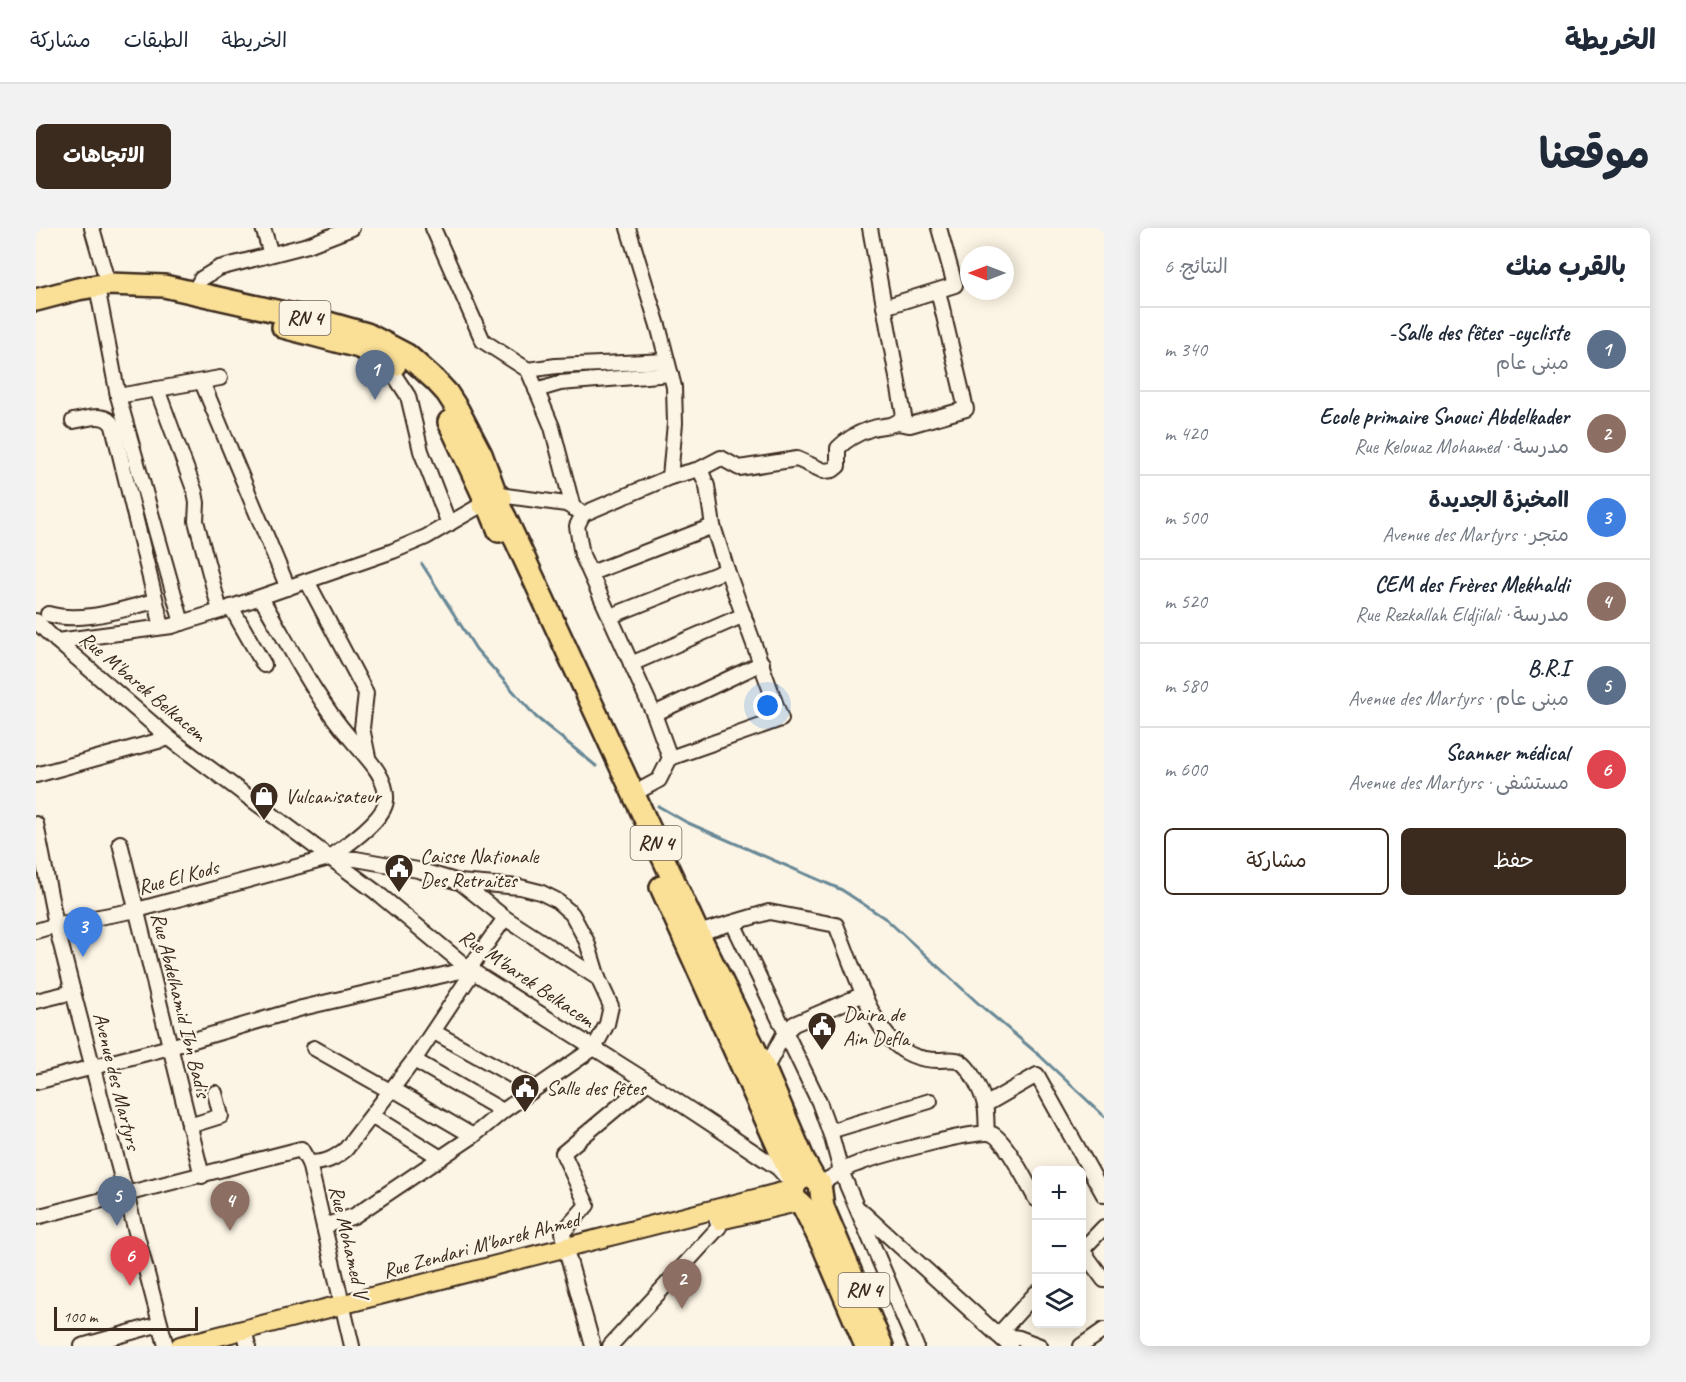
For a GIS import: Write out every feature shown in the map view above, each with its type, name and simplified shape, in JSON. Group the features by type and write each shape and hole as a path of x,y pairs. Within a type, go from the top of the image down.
{"highway":[{"name":"RN 4","path":"36,312 104,291 164,286 325,322 367,334 407,355 435,380 458,410 481,454 492,501 805,1191 823,1207 830,1242 866,1346"},
{"name":"RN 4","path":"36,300 78,289 170,299 331,339 382,357 412,377 437,402 492,501 765,1070 805,1163 805,1191"},
{"name":"RN 4","path":"830,1242 882,1346"}],"main road":[{"path":"227,1346 343,1310 805,1191"},
{"name":"RN 4","path":"830,1242 858,1346"},
{"name":"RN 4","path":"830,1242 860,1280 890,1346"},
{"path":"180,1346 246,1339"}],"street":[{"path":"92,228 104,291 118,396 182,623"},
{"path":"263,228 271,254"},
{"path":"194,292 201,279 219,268 308,244 352,228"},
{"path":"433,228 483,341 528,370 552,427 578,511 577,526 582,555 654,714 670,758"},
{"path":"628,228 674,387 675,423 670,477"},
{"path":"578,511 670,477 700,469 721,458 739,468 772,461 797,459 824,471 834,470 838,466 838,448 846,441 873,428 888,427 898,423 904,416 870,228"},
{"path":"884,307 955,285 939,228"},
{"path":"898,423 910,425 966,409 938,291"},
{"path":"382,357 408,396 421,451 449,524"},
{"path":"528,370 556,366 669,368"},
{"path":"536,390 560,383 669,368"},
{"path":"118,396 220,378"},
{"path":"202,382 288,588"},
{"path":"157,389 195,492 196,521 226,609 264,665"},
{"path":"73,421 104,416 110,419 162,627"},
{"path":"633,794 659,780 670,758 781,719 727,570 713,526 707,486 700,469"},
{"path":"43,628 162,627 182,623 261,598 393,551 492,501 566,504 578,511"},
{"path":"591,573 713,526"},
{"path":"611,616 727,570"},
{"path":"307,581 366,693 362,728 368,759"},
{"path":"261,598 332,715 368,759 385,786 386,802 377,818 329,858"},
{"path":"43,628 73,617 93,616 155,601"},
{"path":"631,664 744,615"},
{"name":"Rue M'barek Belkacem","path":"43,628 169,738 376,892 472,969 778,1168 805,1191"},
{"path":"654,714 762,663"},
{"path":"36,775 169,738"},
{"name":"Avenue des Martyrs","path":"36,824 56,925 166,1346"},
{"name":"Rue Abdelhamid Ibn Badis","path":"120,843 202,1176"},
{"path":"324,1226 354,1216 473,1136 535,1088 594,1048 607,1024 611,1006 598,978 587,942 572,914 556,900 540,892 520,887 459,882 418,870 356,859 329,858"},
{"name":"Rue El Kods","path":"36,931 56,925 137,910 329,858"},
{"path":"459,882 505,918 598,978"},
{"path":"698,933 769,912 836,925 864,994 893,1042 907,1053 936,1060 958,1060 966,1065 976,1081 985,1105 987,1133"},
{"path":"309,1163 333,1160 346,1149 373,1116 434,1032 505,918"},
{"path":"733,923 819,1102 841,1171 916,1346"},
{"path":"36,1082 170,1047 302,1008 472,969"},
{"path":"36,1001 73,992"},
{"path":"765,1070 785,1032 794,1024 864,994"},
{"path":"434,1032 535,1088"},
{"path":"314,1048 390,1091 398,1092 473,1136"},
{"path":"414,1060 504,1111"},
{"path":"985,1105 1037,1076 1104,1194"},
{"path":"593,1346 563,1232 587,1205 562,1153 648,1082"},
{"path":"189,1126 221,1116 215,1093"},
{"path":"830,1131 930,1101"},
{"path":"373,1116 441,1158"},
{"path":"805,1191 857,1164 954,1138 987,1133 994,1134 1006,1147 1032,1192"},
{"name":"Rue Mohamed V","path":"202,1176 301,1149 309,1163 352,1346"},
{"path":"36,1217 125,1193 202,1176"},
{"path":"855,1206 1010,1346"},
{"path":"610,1346 719,1227 716,1215"},
{"path":"1086,1246 1104,1227"},
{"path":"1086,1255 1104,1280"},
{"path":"998,1335 1032,1297"},
{"path":"82,1346 160,1324"},
{"path":"1081,1346 1104,1330"},
{"path":"998,1335 1019,1338 1040,1346"}],"waterway":[{"path":"422,564 476,649 536,717 596,766"},
{"path":"658,806 686,822 842,890 886,919 1104,1116"}],"place":[{"name":"Salle des fêtes -cycliste-","path":"375,400"},
{"name":"Vulcanisateur","path":"264,822"},
{"name":"Caisse Nationale Des Retraites","path":"399,894"},
{"name":"اامخبزة الجديدة","path":"83,957"},
{"name":"Daira de Ain Defla","path":"822,1052"},
{"name":"Salle des fêtes","path":"525,1114"},
{"name":"B.R.I","path":"117,1226"},
{"name":"CEM des Frères Mekhaldi","path":"230,1231"},
{"name":"Scanner médical","path":"130,1286"},
{"name":"Ecole primaire Snouci Abdelkader","path":"682,1309"}]}
